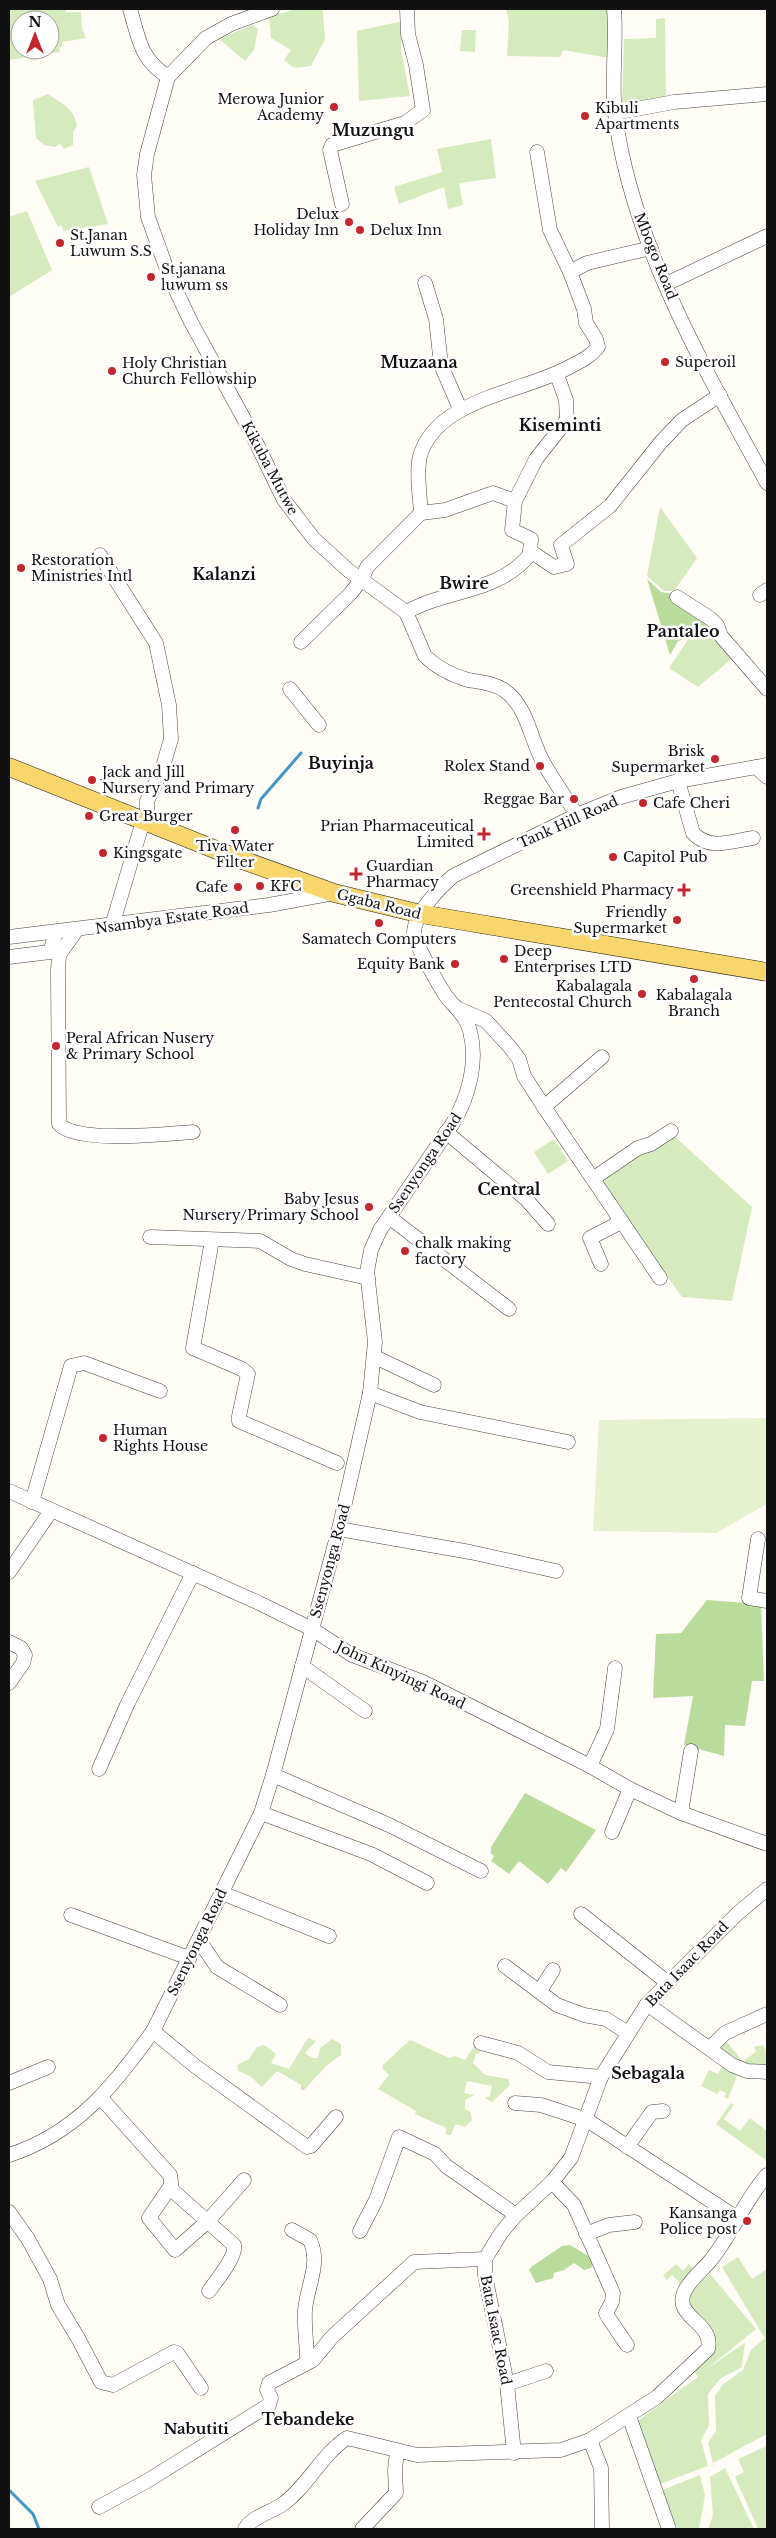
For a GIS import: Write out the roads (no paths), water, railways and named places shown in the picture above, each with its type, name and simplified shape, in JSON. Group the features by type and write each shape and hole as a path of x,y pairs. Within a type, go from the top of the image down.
{"main road":[{"name":"Ggaba Road","path":"9,767 145,822 334,893 421,914 767,972"}],"street":[{"path":"130,9 141,49 146,58 155,68 168,77 206,38 231,24 272,9"},
{"path":"342,204 330,150 332,146 404,123 423,110 416,65 408,34 407,9"},
{"name":"Mbogo Road","path":"614,9 615,113 635,203 666,284 720,395 767,483"},
{"name":"Kikuba Mutwe","path":"168,77 147,154 144,175 148,216 158,247 190,322 250,430 284,500 314,539 406,612 425,656 430,662 443,671 465,679 495,686 512,698 523,713 541,758 576,815"},
{"path":"615,113 674,102 767,94"},
{"path":"421,514 419,465 424,446 435,429 460,410 558,374 593,354 598,347 596,339 586,323 584,309 570,272 550,230 537,152"},
{"path":"666,284 767,236"},
{"path":"570,272 587,263 651,248"},
{"path":"425,283 436,319 441,365 460,410"},
{"path":"406,612 437,599 487,584 523,563 530,551 531,539 512,530 515,501 544,446 567,420 566,400 558,374"},
{"path":"530,551 554,567 567,564 561,545 610,506 661,442 682,420 720,395"},
{"path":"301,642 362,579 367,567 421,514 445,510 493,493 515,501"},
{"path":"100,556 156,643 172,725 171,739 162,770 147,801 145,822 112,926"},
{"path":"677,597 717,625 721,636 767,689"},
{"path":"290,689 319,725"},
{"path":"762,766 767,777"},
{"name":"Tank Hill Road","path":"421,914 436,892 454,876 576,815 620,797 678,781 762,766"},
{"path":"678,781 693,833 698,839 710,845 753,838"},
{"name":"Nsambya Estate Road","path":"9,938 76,931 274,904 334,893"},
{"name":"Ssenyonga Road","path":"9,2155 59,2132 101,2098 152,2031 199,1940 260,1813 273,1774 339,1529 344,1466 370,1393 375,1357 368,1278 371,1250 389,1217 463,1105 472,1070 470,1030 459,1009 446,996 415,938 414,929 421,914"},
{"path":"76,931 59,955 60,1124 71,1132 110,1136 193,1132"},
{"path":"9,957 50,952 56,933"},
{"path":"459,1009 486,1022 519,1059 524,1076 594,1178 620,1222 660,1278"},
{"path":"544,1107 602,1057"},
{"path":"594,1178 638,1148 651,1144 671,1131"},
{"path":"446,1132 526,1199 548,1224"},
{"path":"389,1217 508,1309"},
{"path":"601,1264 590,1238 620,1222"},
{"path":"150,1237 260,1241 291,1259 305,1264 368,1278"},
{"path":"212,1240 192,1348 242,1368 248,1374 239,1416 240,1421 344,1466"},
{"path":"375,1357 434,1385"},
{"path":"32,1502 71,1366 84,1363 160,1391"},
{"path":"370,1393 429,1414 568,1442"},
{"name":"John Kinyingi Road","path":"9,1492 192,1573 312,1629 352,1655 423,1682 680,1813 767,1844"},
{"path":"9,1572 51,1511"},
{"path":"339,1529 470,1552 556,1571"},
{"path":"758,1539 749,1598 767,1601"},
{"path":"99,1769 131,1696 192,1573"},
{"path":"9,1642 21,1648 25,1655 23,1663 9,1683"},
{"path":"302,1666 364,1711"},
{"path":"590,1766 607,1729 615,1668"},
{"path":"680,1813 691,1751"},
{"path":"273,1774 389,1825 481,1871"},
{"path":"612,1832 630,1789"},
{"path":"260,1813 362,1851 427,1883"},
{"name":"Bata Isaac Road","path":"514,2453 507,2384 485,2275 485,2259 516,2214 552,2182 571,2158 587,2120 601,2077 647,2004 738,1913 767,1889"},
{"path":"222,1893 329,1936"},
{"path":"581,1914 668,1984"},
{"path":"71,1915 189,1958"},
{"path":"199,1940 217,1967 280,2005"},
{"path":"504,1966 558,2005 584,2015 606,2019 628,2033"},
{"path":"540,1991 553,1970"},
{"path":"647,2004 738,2068 767,2072"},
{"path":"710,2048 725,2033 767,2014"},
{"path":"152,2031 195,2066 307,2147 311,2146 336,2117"},
{"path":"481,2043 518,2053 548,2072 601,2077"},
{"path":"9,2083 48,2067"},
{"path":"101,2098 170,2175 170,2187 149,2218 172,2249 175,2250 207,2222 244,2180"},
{"path":"515,2103 540,2105 587,2120 737,2218"},
{"path":"628,2147 652,2112 663,2111"},
{"path":"360,2231 376,2200 399,2136 435,2154 446,2166 516,2214"},
{"path":"245,2529 283,2504 299,2490 331,2451 348,2438 397,2451 432,2456 562,2450 590,2440 629,2416 657,2397 708,2349 708,2338 683,2304 683,2297 689,2284 726,2240 753,2191 767,2175"},
{"path":"552,2182 574,2205 613,2293 612,2302 606,2312 627,2345"},
{"path":"170,2187 235,2248 231,2259 209,2291"},
{"path":"9,2212 28,2239 50,2279 58,2305 101,2382 113,2384 174,2352 177,2353 202,2388"},
{"path":"586,2234 609,2225 635,2222"},
{"path":"292,2230 310,2240 314,2254 313,2279 305,2307 307,2361"},
{"path":"100,2507 147,2482 269,2406 271,2398 267,2390 270,2383 307,2361 313,2360 332,2337 414,2262 485,2259"},
{"path":"507,2384 546,2371"},
{"path":"629,2416 669,2529"},
{"path":"590,2440 601,2468 602,2529"},
{"path":"362,2529 396,2493 395,2470 397,2451"}],"waterway":[{"path":"258,808 261,799 301,753"},
{"path":"9,2490 33,2514 39,2529"}],"place":[{"name":"Merowa Junior Academy","path":"334,107"},
{"name":"Kibuli Apartments","path":"585,116"},
{"name":"Delux Holiday Inn","path":"349,222"},
{"name":"Delux Inn","path":"360,230"},
{"name":"St.Janan Luwum S.S","path":"60,243"},
{"name":"St.janana luwum ss","path":"151,277"},
{"name":"Superoil","path":"665,362"},
{"name":"Holy Christian Church Fellowship","path":"112,371"},
{"name":"Restoration Ministries Intl","path":"21,568"},
{"name":"Brisk Supermarket","path":"715,759"},
{"name":"Rolex Stand","path":"540,766"},
{"name":"Jack and Jill Nursery and Primary","path":"92,780"},
{"name":"Reggae Bar","path":"574,799"},
{"name":"Cafe Cheri","path":"643,803"},
{"name":"Great Burger","path":"89,816"},
{"name":"Tiva Water Filter","path":"235,830"},
{"name":"Prian Pharmaceutical Limited","path":"484,834"},
{"name":"Kingsgate","path":"103,853"},
{"name":"Capitol Pub","path":"613,857"},
{"name":"Guardian Pharmacy","path":"356,874"},
{"name":"KFC","path":"260,886"},
{"name":"Cafe","path":"238,887"},
{"name":"Greenshield Pharmacy","path":"684,890"},
{"name":"Friendly Supermarket","path":"677,920"},
{"name":"Samatech Computers","path":"379,923"},
{"name":"Deep Enterprises LTD","path":"504,959"},
{"name":"Equity Bank","path":"455,964"},
{"name":"Kabalagala Branch","path":"694,979"},
{"name":"Kabalagala Pentecostal Church","path":"642,994"},
{"name":"Peral African Nusery & Primary School","path":"56,1046"},
{"name":"Baby Jesus Nursery/Primary School","path":"369,1207"},
{"name":"chalk making factory","path":"405,1251"},
{"name":"Human Rights House","path":"103,1438"},
{"name":"Kansanga Police post","path":"747,2221"}],"district":[{"name":"Muzungu","path":"373,130"},
{"name":"Muzaana","path":"419,362"},
{"name":"Kiseminti","path":"560,425"},
{"name":"Kalanzi","path":"224,574"},
{"name":"Bwire","path":"464,583"},
{"name":"Pantaleo","path":"683,631"},
{"name":"Buyinja","path":"341,763"},
{"name":"Central","path":"509,1189"},
{"name":"Sebagala","path":"648,2073"},
{"name":"Tebandeke","path":"308,2419"},
{"name":"Nabutiti","path":"196,2428"}]}
